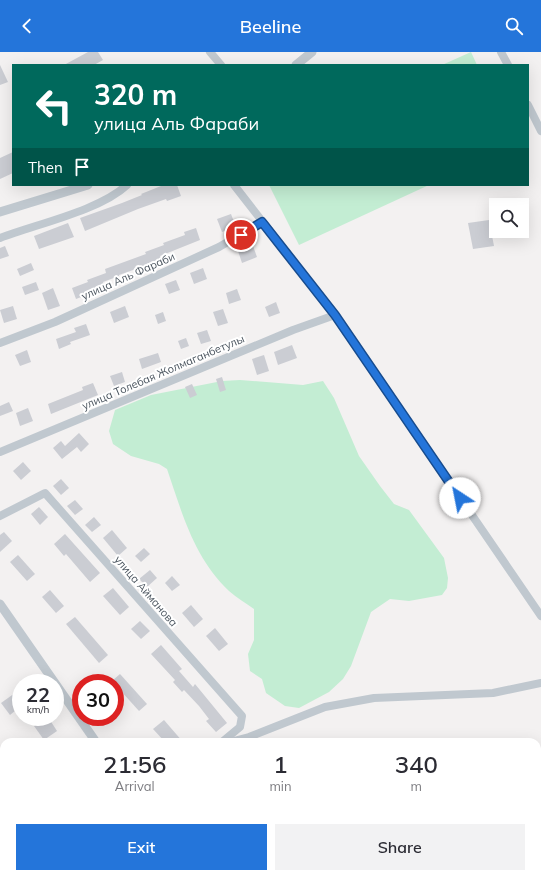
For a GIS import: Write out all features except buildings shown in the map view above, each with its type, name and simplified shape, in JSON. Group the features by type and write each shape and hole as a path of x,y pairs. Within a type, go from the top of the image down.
{"street":[{"path":"210,52 220,64"},
{"path":"297,64 312,52"},
{"path":"501,52 507,64"},
{"path":"529,107 541,131"},
{"path":"0,212 85,186"},
{"path":"0,238 97,204 126,186"},
{"path":"235,186 335,315 541,616"},
{"name":"улица Аль Фараби","path":"0,343 55,322 219,247 262,222"},
{"name":"улица Толебая Жолмаганбетулы","path":"0,452 293,330 335,315"},
{"name":"улица Айманова","path":"0,516 45,493 242,716 240,727 227,738"},
{"path":"0,604 93,738"},
{"path":"245,738 325,707 374,698 493,693 541,683"}],"green space":[{"path":"471,52 477,64 444,64"},
{"path":"270,186 427,186 299,245"},
{"path":"240,380 303,385 323,381 334,398 359,456 394,504 409,510 444,558 448,578 447,588 442,595 409,601 390,599 371,612 351,666 343,679 329,692 299,708 285,706 266,693 262,679 250,671 248,654 254,640 254,609 229,591 207,564 190,534 167,469 159,464 131,456 113,444 109,431 115,410 151,395 222,381"}],"route":[{"path":"241,235 262,222 335,315 460,498"}]}
